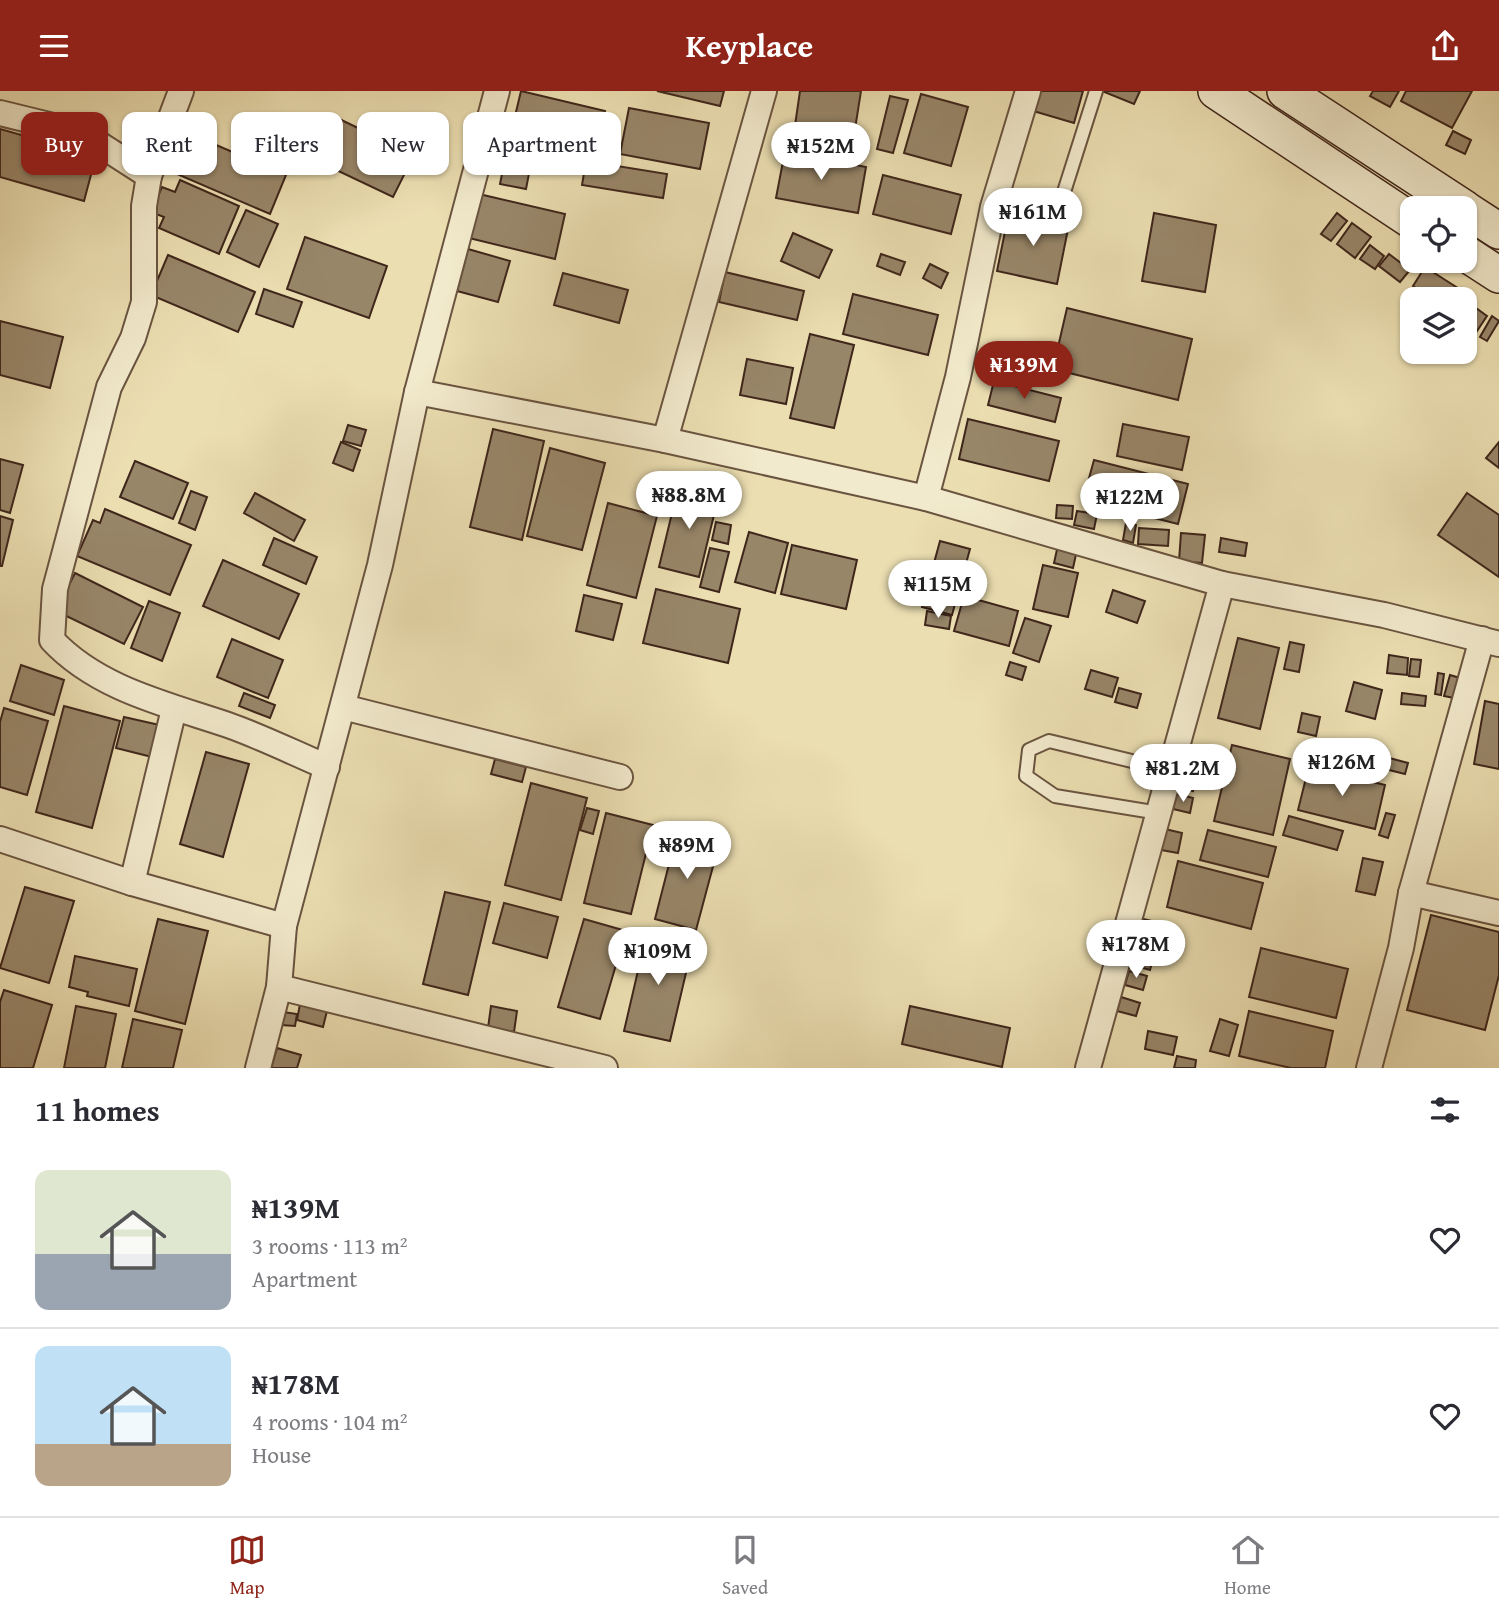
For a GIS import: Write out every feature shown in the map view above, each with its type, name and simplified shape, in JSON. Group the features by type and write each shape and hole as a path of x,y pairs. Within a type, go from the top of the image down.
{"main road":[{"path":"1216,91 1400,213"},
{"path":"1285,91 1446,196"},
{"path":"1477,217 1499,232"},
{"path":"1477,261 1499,275"}],"street":[{"path":"181,91 149,176 144,206 144,302 133,338 109,387 55,589 52,641 67,656 99,678 174,709 230,726 327,767"},
{"path":"258,1068 279,987 284,926 380,565 417,392 497,91"},
{"path":"665,440 764,91"},
{"path":"926,498 958,377 993,208 1028,91"},
{"path":"0,114 82,133 149,176"},
{"path":"417,392 665,440 926,498 1222,584 1384,615 1490,641 1411,893 1401,948 1368,1068"},
{"path":"1088,1068 1222,584"},
{"path":"343,707 620,777"},
{"path":"132,883 174,709"},
{"path":"0,839 132,883 284,926"},
{"path":"1411,893 1499,913"},
{"path":"279,987 605,1068"}],"lane":[{"path":"1057,214 1096,91"},
{"path":"1159,813 1055,796 1026,776 1029,750 1049,741 1169,770"}],"building":[{"path":"521,91 605,111 605,112 516,112"},
{"path":"657,91 724,91 720,106"},
{"path":"800,91 861,91 852,148 793,139"},
{"path":"1035,91 1083,91 1074,123 1030,110"},
{"path":"1102,91 1140,91 1134,104"},
{"path":"1373,91 1399,91 1390,107 1370,96"},
{"path":"1406,91 1472,91 1452,128 1401,101"},
{"path":"921,94 968,107 951,166 904,153"},
{"path":"890,96 908,100 893,153 877,149"},
{"path":"629,108 709,123 700,169 621,154"},
{"path":"343,121 357,128 357,175 404,175 393,197 343,173"},
{"path":"0,129 21,135 21,175 91,175 84,201 0,177"},
{"path":"1453,131 1471,140 1465,154 1446,145"},
{"path":"217,145 231,151 231,175 286,175 270,214 179,175 217,175"},
{"path":"785,151 866,167 858,213 776,198"},
{"path":"621,167 667,174 663,198 582,185 584,175 621,175"},
{"path":"502,175 529,175 526,189 500,184"},
{"path":"883,175 961,195 951,234 873,214"},
{"path":"180,180 239,206 219,254 159,228 164,217 151,212 162,187 175,192"},
{"path":"479,194 565,214 555,259 469,238"},
{"path":"246,210 278,224 259,267 227,252"},
{"path":"1009,212 1069,224 1057,284 997,271"},
{"path":"1154,213 1216,225 1205,292 1142,281"},
{"path":"1337,213 1347,221 1331,241 1321,234"},
{"path":"1352,223 1371,237 1355,258 1337,244"},
{"path":"793,233 832,250 819,278 781,261"},
{"path":"305,237 387,266 369,318 287,289"},
{"path":"1370,245 1384,256 1375,269 1360,259"},
{"path":"468,249 510,261 498,302 457,291"},
{"path":"881,254 905,262 900,275 877,266"},
{"path":"1389,254 1400,262 1400,273 1408,273 1400,282 1379,266"},
{"path":"168,255 255,292 238,332 151,295"},
{"path":"930,264 948,273 941,288 923,278"},
{"path":"725,272 804,291 797,320 719,302"},
{"path":"563,273 628,290 619,323 554,305"},
{"path":"1421,273 1434,273 1456,287 1414,287"},
{"path":"264,289 302,302 293,327 256,314"},
{"path":"853,294 938,315 928,355 843,334"},
{"path":"1067,308 1192,339 1178,400 1053,369"},
{"path":"1477,309 1487,316 1477,331"},
{"path":"1492,316 1499,321 1487,341 1480,337"},
{"path":"0,321 63,337 50,388 0,375"},
{"path":"810,334 854,345 834,428 790,418"},
{"path":"747,359 793,368 786,404 740,395"},
{"path":"994,381 1061,398 1055,422 988,405"},
{"path":"968,419 1059,441 1049,481 959,459"},
{"path":"1123,424 1189,437 1182,470 1117,456"},
{"path":"348,425 366,430 361,446 343,441"},
{"path":"493,429 544,441 522,540 470,527"},
{"path":"341,442 360,450 353,471 333,463"},
{"path":"1499,442 1499,468 1486,458"},
{"path":"550,448 605,463 582,550 527,536"},
{"path":"0,459 23,465 10,513 0,510"},
{"path":"1094,460 1188,484 1178,524 1083,500"},
{"path":"135,461 188,483 173,519 120,497"},
{"path":"679,484 719,494 699,577 659,567"},
{"path":"191,491 207,497 195,530 179,523"},
{"path":"255,493 305,520 294,541 244,513"},
{"path":"1467,493 1499,515 1499,577 1438,535"},
{"path":"608,503 657,516 636,598 587,585"},
{"path":"1057,505 1073,506 1072,519 1056,518"},
{"path":"105,509 191,545 170,595 77,556 93,520 100,523"},
{"path":"1077,511 1097,514 1094,529 1074,525"},
{"path":"0,516 13,520 2,566 0,566"},
{"path":"716,522 731,525 728,544 712,540"},
{"path":"1126,523 1136,525 1133,543 1123,540"},
{"path":"1139,528 1169,530 1168,546 1138,544"},
{"path":"749,532 788,543 775,593 735,582"},
{"path":"1181,533 1205,535 1202,563 1179,561"},
{"path":"274,538 317,557 306,584 263,565"},
{"path":"1221,538 1247,543 1245,556 1219,552"},
{"path":"940,541 970,549 952,615 922,607"},
{"path":"792,545 857,560 846,609 781,594"},
{"path":"1058,545 1077,550 1073,568 1054,563"},
{"path":"710,548 729,552 719,592 700,587"},
{"path":"223,560 299,594 279,639 203,606"},
{"path":"1043,565 1078,573 1068,617 1033,609"},
{"path":"75,573 143,607 124,644 56,611"},
{"path":"656,589 740,609 728,663 643,643"},
{"path":"1113,590 1145,601 1137,623 1106,612"},
{"path":"584,595 622,604 613,640 576,631"},
{"path":"964,596 1018,611 1009,646 954,631"},
{"path":"149,601 180,613 162,661 131,648"},
{"path":"927,611 951,616 949,629 925,625"},
{"path":"1025,618 1051,626 1039,662 1013,653"},
{"path":"1238,638 1279,648 1260,729 1218,718"},
{"path":"232,639 283,660 268,698 217,677"},
{"path":"1290,642 1304,645 1299,672 1284,669"},
{"path":"1389,655 1408,658 1407,675 1387,673"},
{"path":"1411,659 1421,660 1419,677 1409,676"},
{"path":"1010,662 1026,667 1022,680 1006,675"},
{"path":"21,665 64,680 54,715 10,701"},
{"path":"1091,670 1118,678 1112,697 1085,689"},
{"path":"1438,673 1444,674 1441,695 1435,694"},
{"path":"1450,675 1460,678 1454,698 1444,696"},
{"path":"1354,682 1382,690 1375,719 1346,711"},
{"path":"1119,688 1141,694 1137,708 1115,702"},
{"path":"244,693 275,705 270,718 239,706"},
{"path":"1402,693 1426,696 1425,706 1401,704"},
{"path":"1485,701 1499,704 1499,769 1474,764"},
{"path":"64,706 120,721 92,828 36,812"},
{"path":"4,708 48,721 27,795 0,787 0,722"},
{"path":"1302,713 1320,717 1316,736 1298,732"},
{"path":"124,717 164,726 156,758 116,748"},
{"path":"1337,744 1408,763 1405,774 1333,756"},
{"path":"1188,745 1207,750 1201,774 1182,770"},
{"path":"1232,745 1290,759 1273,835 1214,821"},
{"path":"206,752 249,764 223,857 180,844"},
{"path":"495,759 526,767 522,782 491,774"},
{"path":"1309,766 1385,785 1375,829 1298,810"},
{"path":"1179,776 1195,780 1193,791 1177,788"},
{"path":"531,783 587,798 561,900 505,885"},
{"path":"1177,794 1193,798 1190,813 1173,809"},
{"path":"587,808 599,811 593,834 580,830"},
{"path":"606,813 653,825 631,914 584,903"},
{"path":"1386,813 1395,815 1388,838 1379,835"},
{"path":"1289,816 1343,831 1337,850 1283,835"},
{"path":"1165,829 1182,833 1178,853 1161,850"},
{"path":"1208,830 1276,847 1268,877 1200,860"},
{"path":"677,833 719,844 696,930 655,919"},
{"path":"1363,858 1383,862 1375,895 1356,891"},
{"path":"1178,861 1263,883 1251,929 1167,907"},
{"path":"25,887 74,901 49,983 0,968"},
{"path":"445,892 490,902 468,995 423,984"},
{"path":"504,903 558,917 547,958 493,943"},
{"path":"1431,915 1499,932 1499,975 1485,1030 1407,1010"},
{"path":"1139,918 1160,923 1155,941 1134,935"},
{"path":"158,919 208,931 185,1024 135,1011"},
{"path":"584,919 626,931 600,1019 558,1007"},
{"path":"647,932 693,943 670,1041 624,1031"},
{"path":"1131,941 1156,948 1150,970 1126,963"},
{"path":"1261,948 1348,969 1336,1018 1249,997"},
{"path":"75,956 137,969 129,1006 87,996 88,992 69,987"},
{"path":"1129,971 1147,976 1143,990 1125,985"},
{"path":"4,990 52,1005 33,1068 0,1068 0,1002"},
{"path":"1121,997 1140,1003 1136,1016 1117,1011"},
{"path":"300,1004 327,1011 323,1027 297,1020"},
{"path":"76,1006 116,1014 105,1068 64,1068"},
{"path":"491,1006 517,1011 514,1032 488,1028"},
{"path":"910,1006 1010,1028 1002,1067 902,1044"},
{"path":"1249,1011 1333,1031 1325,1068 1291,1068 1239,1056"},
{"path":"283,1012 297,1014 295,1026 281,1025"},
{"path":"133,1019 182,1030 173,1068 122,1068"},
{"path":"1220,1019 1238,1025 1229,1056 1210,1051"},
{"path":"1148,1031 1177,1037 1173,1055 1145,1049"},
{"path":"277,1048 301,1055 297,1068 271,1068"},
{"path":"1177,1056 1196,1060 1195,1068 1174,1068"}]}
